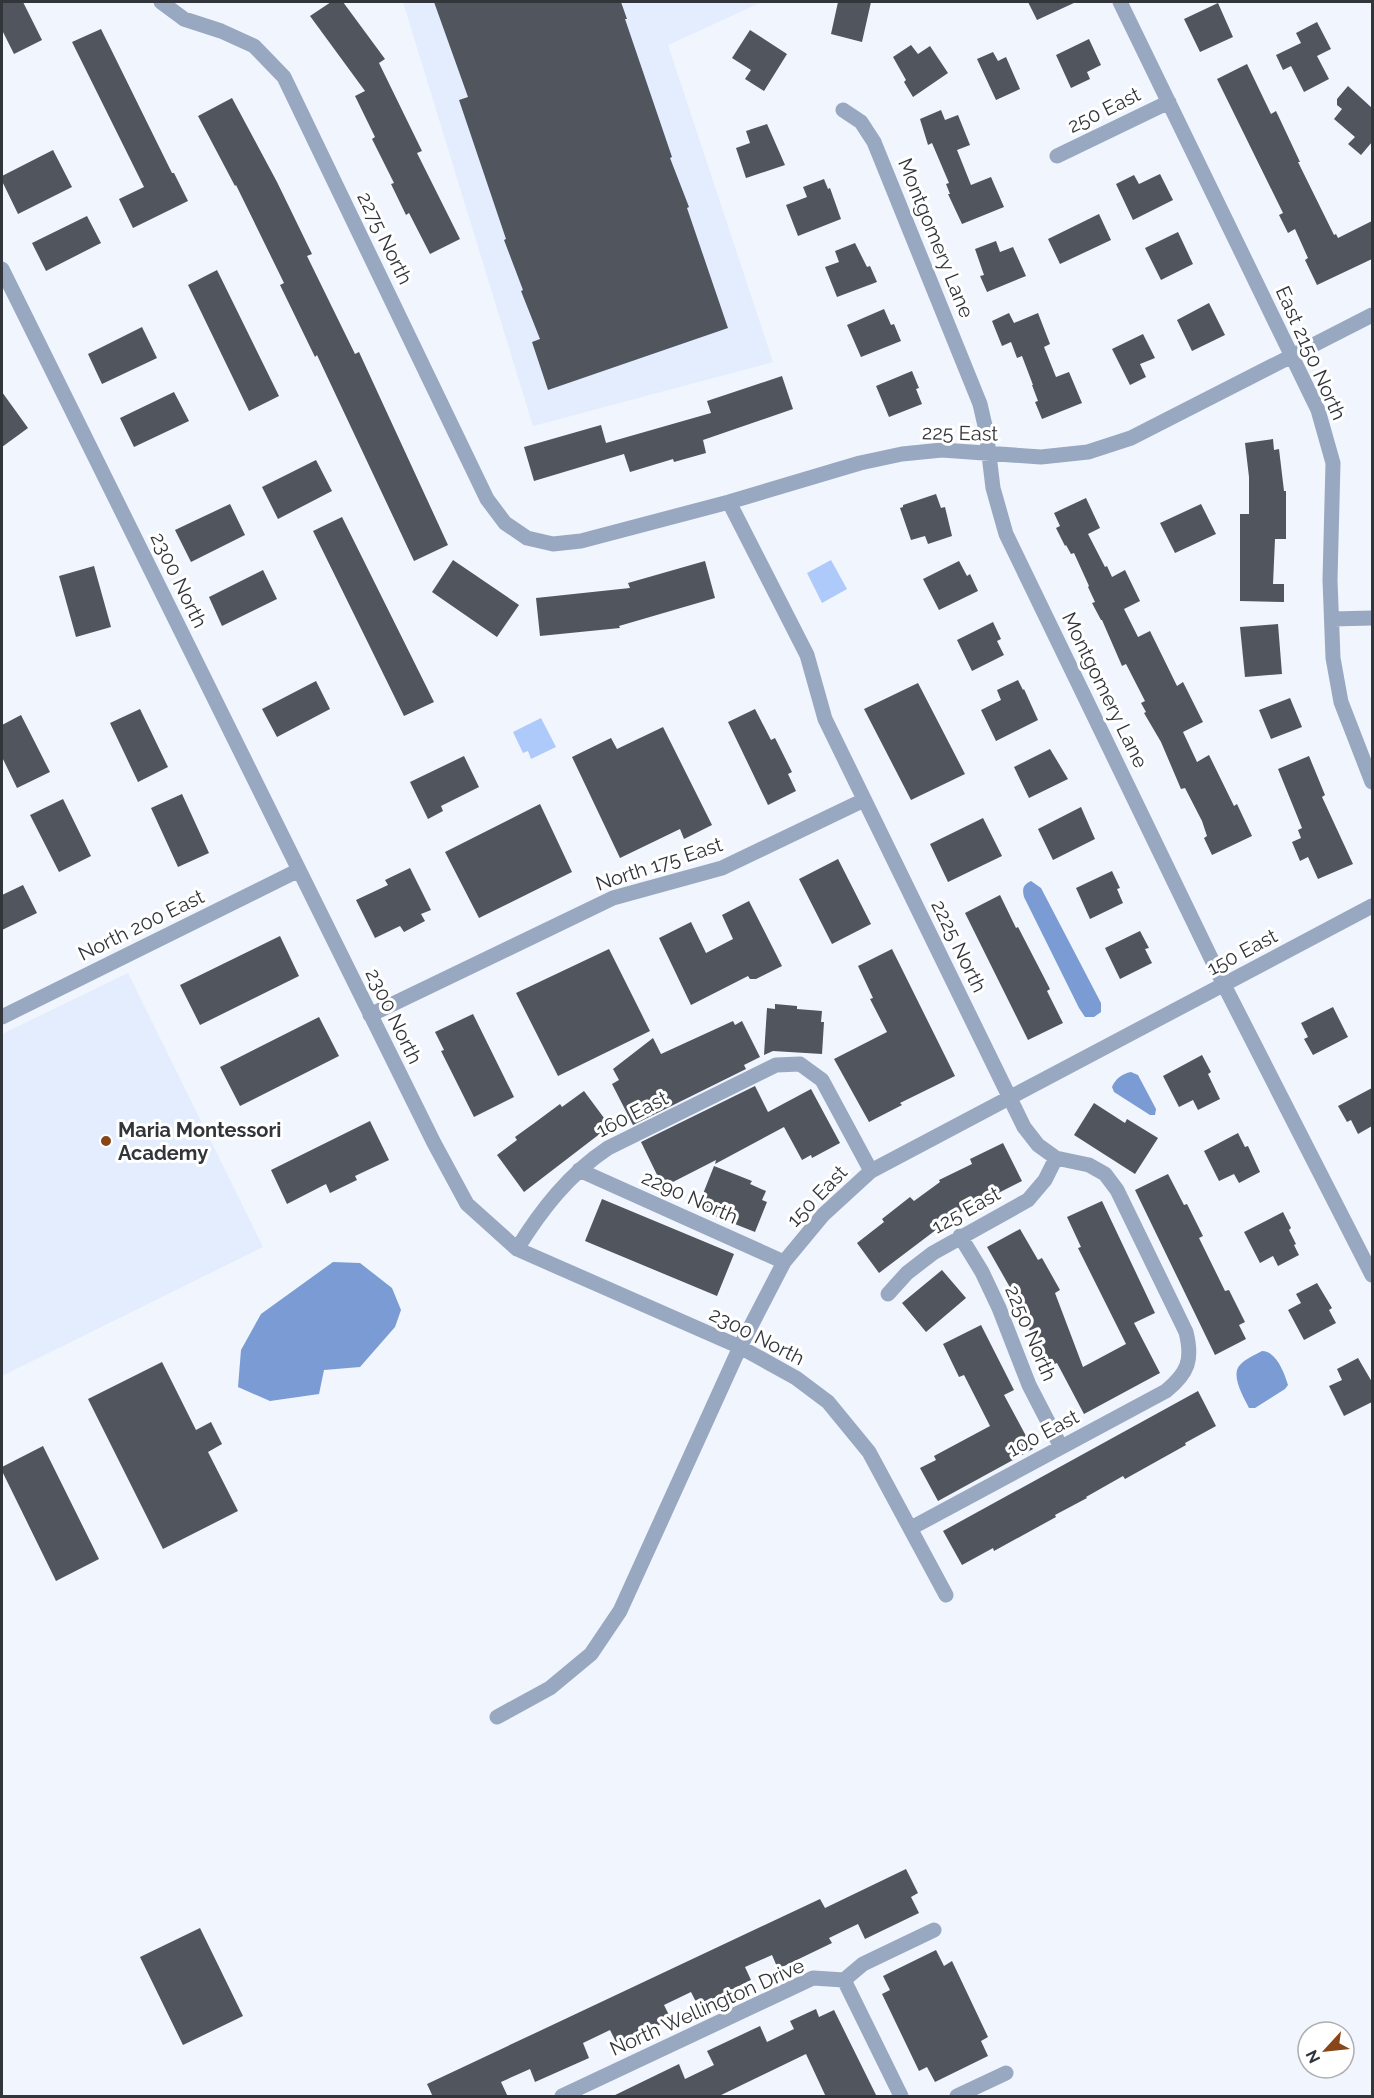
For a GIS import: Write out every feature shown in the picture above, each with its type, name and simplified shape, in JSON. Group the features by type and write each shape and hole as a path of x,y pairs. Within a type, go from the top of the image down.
{"street":[{"name":"2275 North","path":"161,2 184,19 221,31 254,46 284,77 487,499 505,523 527,538"},
{"name":"East 2150 North","path":"1120,2 1318,410 1333,463 1330,580 1333,658 1341,702 1372,782"},
{"name":"250 East","path":"1057,156 1169,102"},
{"name":"Montgomery Lane","path":"843,110 861,123 874,142 977,396 986,430 993,488 1006,534 1224,985 1372,1275"},
{"name":"2300 North","path":"2,269 370,1015 467,1204 517,1250 740,1347 796,1378 828,1402 869,1452 946,1595"},
{"name":"225 East","path":"527,538 553,544 581,540 729,502 860,463 902,454 942,450 1041,457 1065,456 1110,446 1139,434 1372,315"},
{"name":"2225 North","path":"729,502 807,655 820,708 1024,1127 1038,1145 1056,1158 1089,1165 1105,1174 1117,1190 1186,1332 1190,1348 1188,1366"},
{"path":"1332,619 1372,618"},
{"name":"North 175 East","path":"370,1015 613,898 722,868 864,800"},
{"name":"North 200 East","path":"2,1017 299,870"},
{"name":"150 East","path":"497,1717 550,1688 591,1654 620,1611 740,1347 784,1262 823,1215 871,1171 1372,906"},
{"name":"160 East","path":"517,1250 534,1221 579,1170 608,1148 776,1065 800,1064 822,1080 871,1171"},
{"name":"125 East","path":"888,1294 907,1273 933,1253 1028,1200 1045,1180 1056,1158"},
{"name":"2290 North","path":"579,1170 784,1262"},
{"name":"2250 North","path":"960,1236 982,1272 999,1308 1029,1385 1061,1447"},
{"name":"100 East","path":"911,1528 1166,1391 1178,1382 1188,1366"},
{"path":"901,2097 844,1980 863,1964 934,1930"},
{"name":"North Wellington Drive","path":"562,2097 813,1978 844,1980"},
{"path":"957,2097 1006,2073"}],"shaded area":[{"path":"403,2 762,2 668,45 773,362 533,426"},
{"path":"831,560 847,589 822,603 807,573"},
{"path":"541,718 556,747 531,759 528,751 523,753 513,732"},
{"path":"1031,881 1041,888 1101,1003 1101,1012 1094,1017 1085,1017 1079,1008 1024,897 1024,887"},
{"name":"Maria Montessori Academy","path":"128,973 263,1247 2,1376 2,1034"},
{"path":"1131,1072 1138,1075 1156,1109 1155,1115 1150,1115 1114,1092 1112,1087 1115,1081"},
{"path":"333,1262 360,1263 392,1288 401,1310 395,1327 360,1367 324,1370 319,1394 270,1401 238,1387 241,1350 261,1314"},
{"path":"1262,1351 1275,1358 1288,1385 1255,1408 1249,1408 1237,1380 1237,1369 1245,1361"}],"building":[{"path":"2,2 23,2 42,40 14,54 2,30"},
{"path":"331,2 343,2 385,59 379,63 422,151 417,153 460,239 430,254 409,213 406,215 391,184 394,183 372,139 375,137 355,96 365,91 310,16"},
{"path":"434,2 621,2 672,157 670,158 689,207 687,208 728,328 548,390 532,342 540,339 521,291 523,290 504,240 506,239 459,100 468,97"},
{"path":"838,2 871,2 862,42 831,34"},
{"path":"1028,2 1076,2 1037,20"},
{"path":"1218,3 1233,37 1200,52 1184,19"},
{"path":"1317,22 1331,49 1317,56 1329,79 1304,92 1291,66 1283,70 1276,55 1301,43 1296,33"},
{"path":"101,29 188,201 133,228 119,199 144,187 72,42"},
{"path":"750,30 787,54 764,91 745,79 751,70 732,58"},
{"path":"1089,39 1101,65 1087,72 1090,79 1071,88 1056,55"},
{"path":"911,45 918,54 930,46 948,73 913,97 893,57"},
{"path":"993,52 998,61 1006,57 1020,89 996,100 977,59"},
{"path":"1247,64 1271,114 1276,111 1334,235 1336,234 1338,238 1372,221 1372,259 1317,285 1305,260 1308,258 1295,229 1288,233 1279,215 1283,213 1217,79"},
{"path":"1348,86 1372,108 1372,142 1361,155 1348,144 1355,137 1334,119 1342,109 1337,105 1337,99"},
{"path":"232,98 312,254 307,256 355,354 359,352 448,545 414,561 317,355 315,357 280,285 284,283 236,185 198,116"},
{"path":"941,110 945,120 958,115 970,145 957,150 971,185 991,177 1004,207 962,224 948,194 950,194 946,184 949,183 932,143 928,145 920,119"},
{"path":"767,124 785,165 746,178 736,148 750,143 746,131"},
{"path":"53,150 72,187 18,214 2,181 2,176"},
{"path":"1160,174 1173,200 1133,220 1116,184 1134,175 1139,184"},
{"path":"824,179 828,189 830,188 841,219 798,236 786,205 807,197 803,187"},
{"path":"1099,214 1111,240 1060,264 1048,239"},
{"path":"87,216 101,243 46,271 32,243"},
{"path":"1178,232 1193,264 1161,280 1145,248"},
{"path":"996,241 1000,252 1013,247 1026,276 987,292 980,276 984,275 975,249"},
{"path":"855,243 877,282 837,297 825,267 839,262 835,251"},
{"path":"217,270 279,396 249,411 188,285"},
{"path":"1209,303 1225,335 1192,351 1177,320"},
{"path":"884,309 901,341 861,357 847,325"},
{"path":"1009,313 1014,323 1038,313 1050,344 1044,347 1056,377 1069,372 1082,403 1042,419 1022,356 1017,358 1011,342 1002,346 992,321"},
{"path":"142,327 157,358 102,384 88,354"},
{"path":"1143,334 1155,358 1140,364 1146,377 1130,385 1112,349"},
{"path":"912,371 922,404 889,417 876,386"},
{"path":"782,376 793,409 703,440 706,453 674,462 673,459 630,472 624,454 534,481 524,447 601,425 606,443 711,413 707,401"},
{"path":"2,392 28,428 2,447"},
{"path":"174,392 189,421 134,447 120,418"},
{"path":"1273,439 1274,450 1279,449 1284,491 1286,491 1286,539 1275,539 1273,584 1284,584 1284,602 1240,601 1240,514 1249,514 1249,477 1245,443"},
{"path":"316,460 332,491 278,519 262,487"},
{"path":"936,494 941,508 945,507 952,536 928,544 925,536 911,540 900,508"},
{"path":"1086,498 1100,528 1088,534 1105,567 1107,566 1112,577 1125,570 1140,601 1124,609 1138,637 1150,631 1177,686 1183,682 1203,722 1183,732 1197,762 1209,755 1234,806 1237,804 1252,836 1212,855 1204,838 1207,836 1202,821 1185,788 1181,789 1161,742 1144,713 1146,712 1141,703 1145,701 1126,664 1122,666 1092,603 1095,602 1074,553 1071,554 1065,546 1056,528 1060,526 1054,513"},
{"path":"230,504 245,535 191,562 175,530"},
{"path":"1201,504 1216,534 1175,553 1160,523"},
{"path":"342,517 434,702 404,716 313,531"},
{"path":"453,560 519,605 497,637 432,592"},
{"path":"705,561 715,598 619,626 620,628 540,636 536,598 630,588 628,583"},
{"path":"959,561 967,576 970,574 978,591 939,610 923,579"},
{"path":"94,566 111,627 76,637 59,576"},
{"path":"263,570 277,599 222,626 209,597"},
{"path":"993,622 1001,639 997,641 1004,655 972,671 957,640"},
{"path":"1278,624 1282,674 1245,677 1240,627"},
{"path":"1018,680 1038,720 996,741 981,710 1001,700 997,690"},
{"path":"316,681 330,709 277,737 262,709"},
{"path":"918,683 965,774 911,800 864,709"},
{"path":"1290,698 1302,727 1271,739 1259,710"},
{"path":"140,709 168,767 138,782 110,723"},
{"path":"755,709 771,740 775,738 792,772 788,774 796,791 768,805 728,722"},
{"path":"21,715 50,772 17,788 2,757 2,725"},
{"path":"663,727 712,825 684,839 680,829 620,858 572,757 611,738 617,749"},
{"path":"1050,749 1068,779 1029,798 1014,767"},
{"path":"464,756 479,787 441,806 443,811 428,819 410,782"},
{"path":"1309,756 1325,795 1322,797 1353,864 1318,879 1308,857 1300,861 1292,842 1301,838 1298,830 1302,828 1278,769"},
{"path":"182,794 209,853 178,867 151,808"},
{"path":"63,799 91,856 59,872 30,815"},
{"path":"540,804 572,872 479,918 445,852"},
{"path":"1081,807 1095,839 1053,860 1038,829"},
{"path":"983,818 1002,856 948,882 930,844"},
{"path":"838,859 871,924 832,944 799,879"},
{"path":"410,868 431,910 421,914 425,921 404,932 400,926 375,938 356,900 388,885 385,880"},
{"path":"1112,871 1120,888 1117,889 1123,903 1090,919 1076,888"},
{"path":"23,885 37,913 2,930 2,895"},
{"path":"1000,895 1050,989 1047,991 1063,1023 1028,1040 965,913"},
{"path":"749,901 782,966 756,979 750,979 748,976 691,1005 659,938 691,922 706,953 733,939 722,915"},
{"path":"1140,931 1149,948 1145,949 1152,963 1120,979 1105,948"},
{"path":"280,936 299,976 200,1025 180,985"},
{"path":"609,949 650,1031 558,1076 516,993"},
{"path":"892,949 955,1076 900,1103 902,1105 869,1122 834,1059 887,1032 870,999 873,998 858,966"},
{"path":"775,1004 822,1011 821,1022 824,1022 822,1054 773,1051 764,1055 767,1008 775,1009"},
{"path":"1333,1007 1348,1037 1313,1055 1304,1039 1308,1037 1301,1023"},
{"path":"473,1014 514,1097 474,1117 441,1051 444,1050 435,1032"},
{"path":"319,1017 339,1056 240,1106 220,1067"},
{"path":"733,1021 735,1025 742,1021 760,1057 744,1065 746,1069 633,1125 612,1084 619,1080 613,1069 653,1038 661,1054"},
{"path":"1202,1055 1211,1072 1208,1074 1220,1099 1198,1110 1193,1100 1179,1107 1163,1076"},
{"path":"755,1086 768,1112 811,1089 840,1143 812,1158 811,1155 802,1160 784,1127 715,1164 716,1160 671,1183 669,1180 661,1183 641,1142"},
{"path":"1372,1088 1372,1126 1358,1134 1351,1120 1347,1122 1338,1106"},
{"path":"584,1091 610,1126 524,1192 497,1155 517,1140 515,1137 560,1104 562,1107"},
{"path":"1094,1103 1125,1123 1127,1119 1158,1138 1135,1174 1074,1135"},
{"path":"370,1121 389,1160 355,1176 357,1180 330,1193 326,1184 287,1204 271,1170"},
{"path":"1238,1133 1245,1147 1248,1146 1260,1172 1239,1183 1234,1174 1219,1181 1204,1151"},
{"path":"1003,1143 1022,1181 957,1214 879,1273 857,1243 884,1222 882,1219 910,1197 914,1201 940,1182 939,1180 972,1164 970,1159"},
{"path":"714,1166 752,1181 750,1184 766,1191 762,1200 767,1202 755,1232 697,1209"},
{"path":"1168,1174 1203,1236 1199,1238 1225,1291 1229,1290 1245,1322 1239,1325 1246,1339 1215,1355 1135,1190"},
{"path":"602,1199 734,1254 717,1296 585,1241"},
{"path":"1102,1201 1155,1313 1134,1323 1160,1373 1084,1414 1057,1363 1044,1368 1020,1305 987,1247 1020,1229 1038,1260 1042,1258 1060,1290 1055,1293 1083,1367 1126,1344 1078,1248 1081,1247 1067,1217"},
{"path":"1283,1212 1291,1228 1289,1230 1299,1255 1278,1266 1273,1256 1260,1263 1244,1232"},
{"path":"942,1270 966,1298 926,1332 902,1303"},
{"path":"1317,1283 1332,1308 1329,1310 1336,1323 1304,1340 1288,1310 1301,1303 1296,1294"},
{"path":"981,1325 1014,1390 1004,1395 1033,1449 938,1501 920,1468 936,1460 934,1456 990,1426 964,1375 959,1377 943,1344"},
{"path":"1358,1358 1372,1382 1372,1402 1344,1416 1329,1386 1342,1380 1337,1369"},
{"path":"162,1362 196,1430 211,1422 222,1444 208,1452 238,1511 163,1549 88,1399"},
{"path":"1198,1391 1216,1426 1125,1479 1123,1476 994,1551 993,1548 962,1565 943,1531"},
{"path":"43,1446 99,1559 56,1581 2,1471 2,1467"},
{"path":"906,1869 918,1893 911,1897 919,1913 865,1939 858,1924 829,1938 832,1943 778,1969 772,1955 745,1967 751,1980 698,2006 691,1992 664,2005 671,2019 651,2029 617,2044 610,2030 583,2043 589,2058 535,2082 530,2069 501,2082 508,2097 433,2097 427,2084 820,1899 825,1908"},
{"path":"200,1928 243,2016 183,2045 140,1957"},
{"path":"936,1950 944,1966 952,1961 988,2037 981,2041 988,2056 935,2082 927,2067 919,2071 882,1994 890,1990 883,1976"},
{"path":"816,2009 819,2017 834,2010 877,2097 826,2097 806,2054 717,2097 611,2097 679,2064 685,2079 714,2065 707,2051 760,2026 767,2042 794,2029 790,2021"}],"place":[{"name":"Maria Montessori Academy","path":"106,1141"}]}
